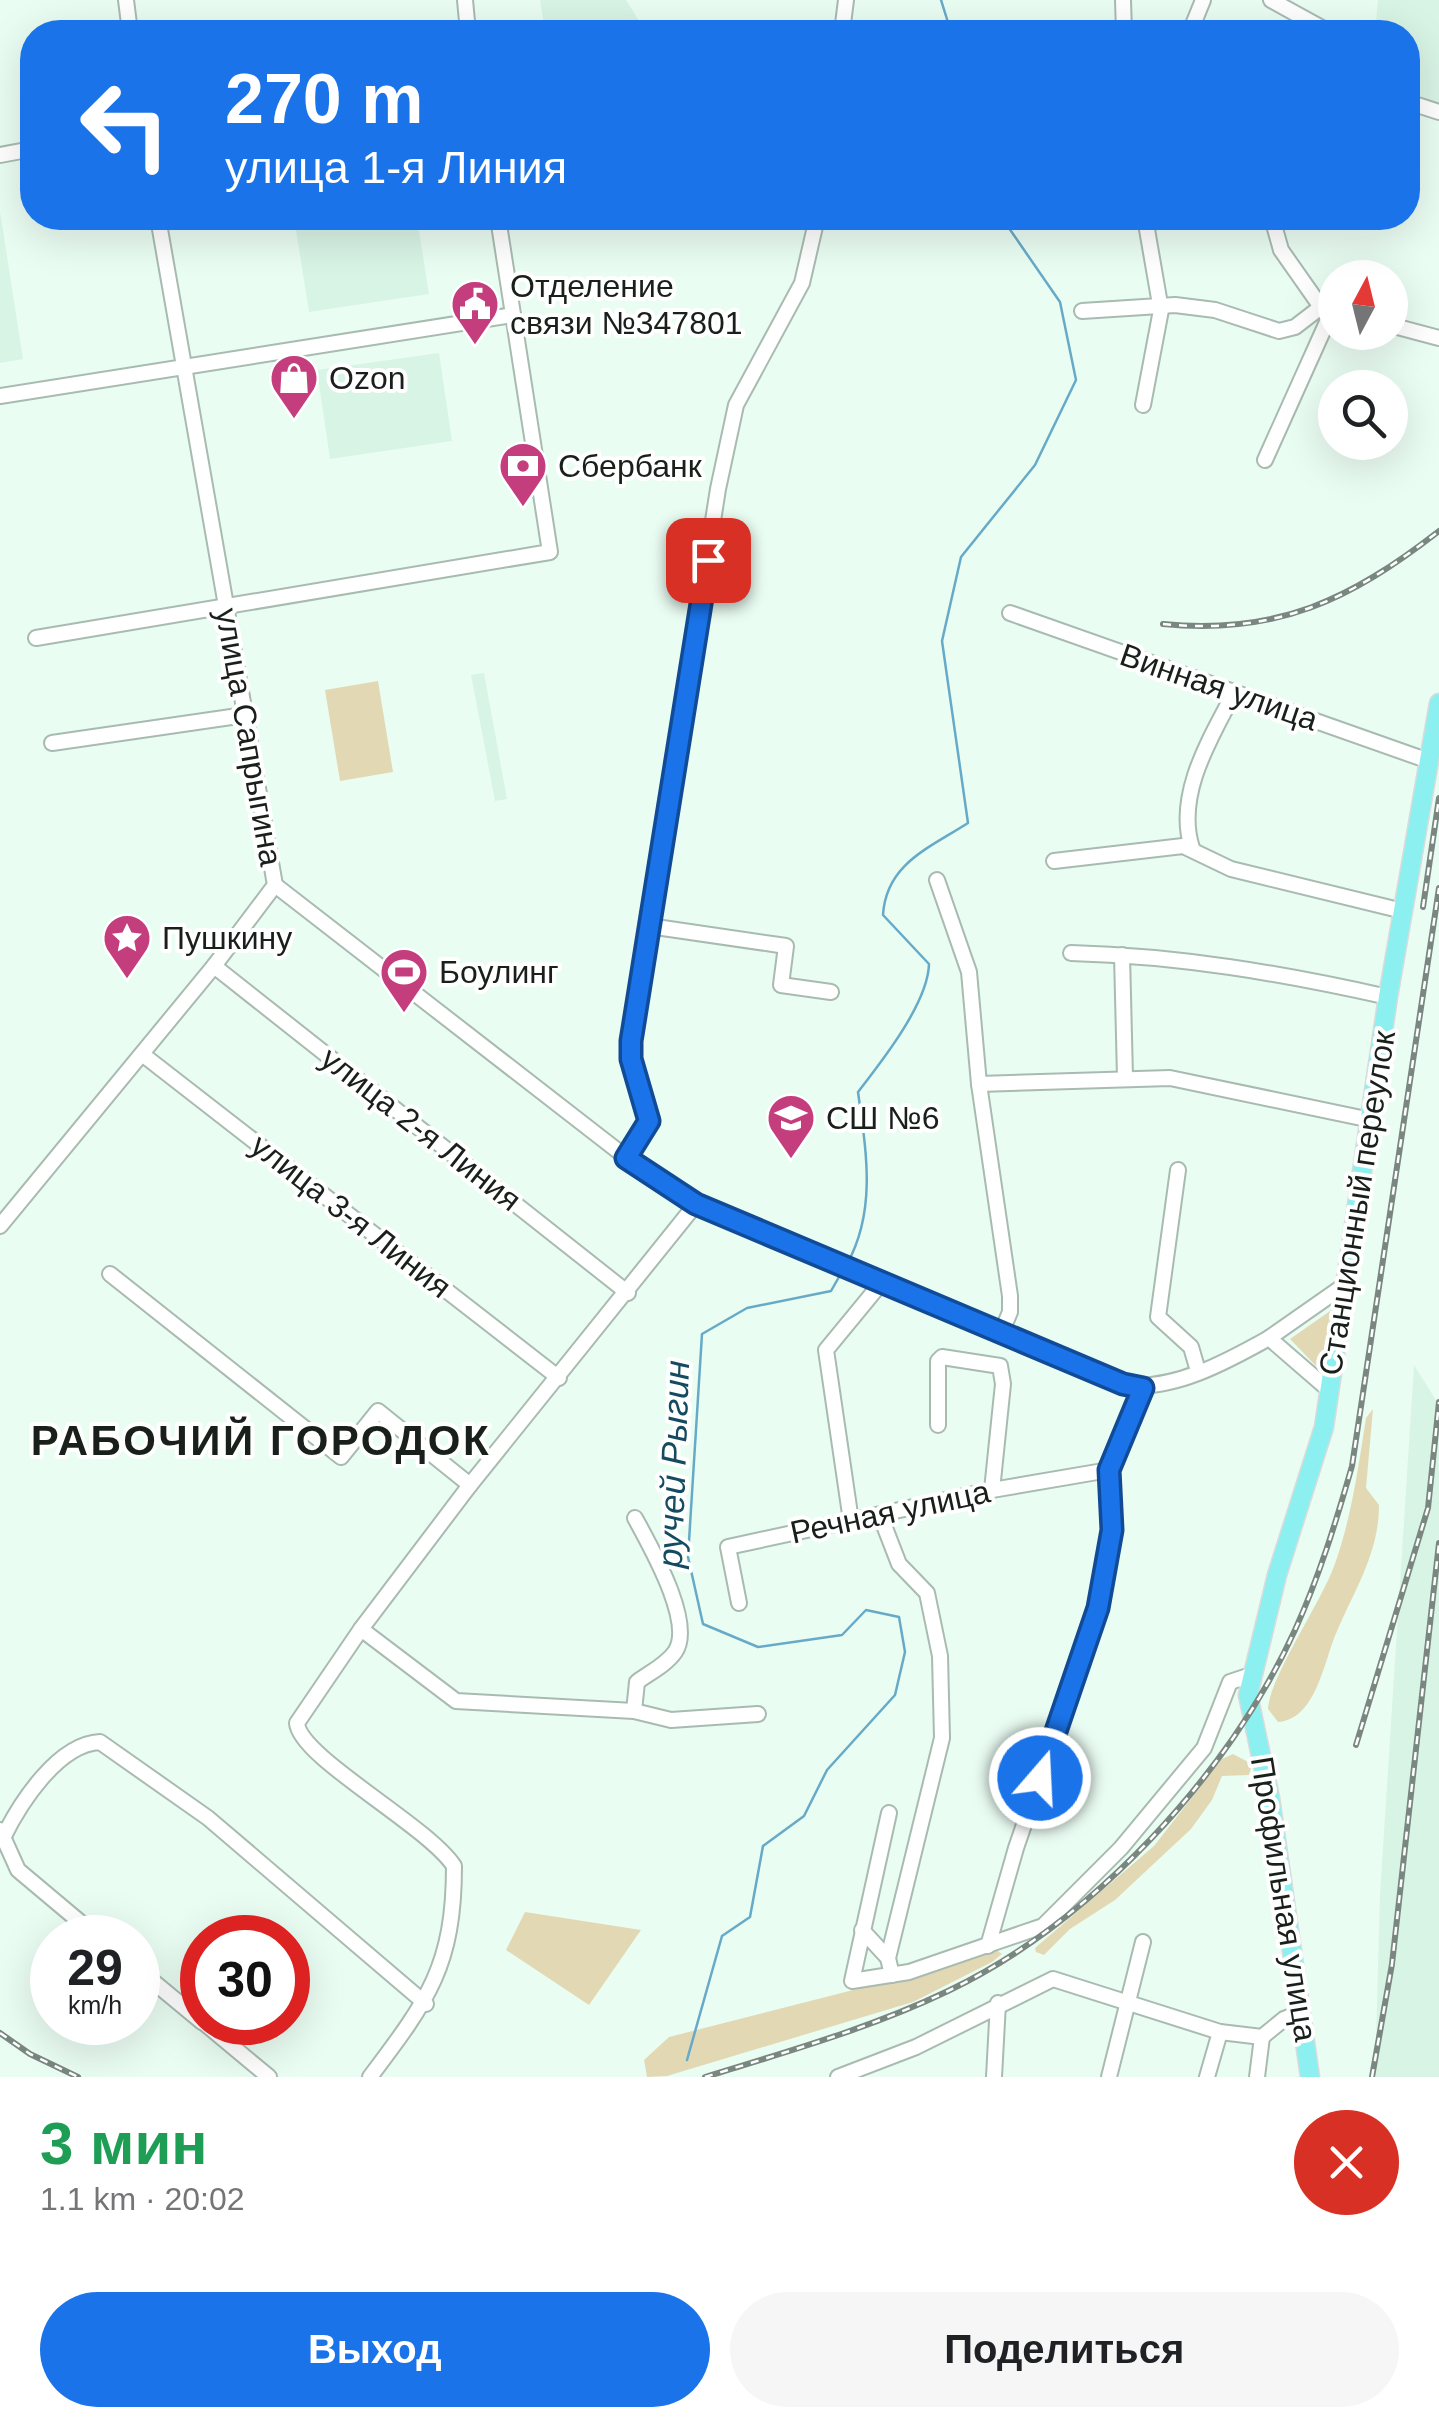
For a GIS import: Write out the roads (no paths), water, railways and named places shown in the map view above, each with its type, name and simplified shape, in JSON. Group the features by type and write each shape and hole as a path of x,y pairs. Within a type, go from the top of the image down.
{"main road":[{"name":"Станционный переулок","path":"1248,1695 1278,1575 1315,1465 1388,997 1439,703"},
{"name":"Профильная улица","path":"1248,1695 1310,2077"}],"street":[{"path":"1271,0 1307,20"},
{"name":"улица Сапрыгина","path":"0,1226 214,966 275,885 160,230"},
{"path":"36,638 550,552 500,230"},
{"path":"626,1158 649,1121 630,1051 718,489 736,405 802,283 814,230"},
{"path":"1142,405 1161,310 1147,230"},
{"path":"1275,230 1280,250 1318,296"},
{"path":"1082,310 1161,310 1175,306 1215,310 1279,330 1318,316"},
{"path":"0,396 513,315"},
{"path":"1408,330 1439,338"},
{"path":"1264,460 1318,337"},
{"name":"Винная улица","path":"1010,613 1429,760"},
{"path":"1192,848 1187,829 1188,800 1203,756 1234,693"},
{"path":"52,742 245,715"},
{"path":"1054,861 1116,856 1162,846 1192,848 1231,869 1403,911"},
{"path":"937,880 969,972 978,1084 1010,1296 1000,1333"},
{"path":"275,885 626,1158 696,1204 1123,1384 1143,1388 1198,1371 1269,1338 1342,1287"},
{"path":"650,926 786,946 781,985 832,992"},
{"path":"1070,953 1260,968 1388,997"},
{"path":"1122,955 1125,1077"},
{"name":"улица 2-я Линия","path":"214,966 628,1293"},
{"name":"улица 3-я Линия","path":"142,1054 560,1378"},
{"path":"978,1084 1170,1078 1371,1120"},
{"path":"1178,1170 1158,1317 1191,1347 1198,1371"},
{"path":"370,2077 426,2004 450,1937 454,1866 439,1846 394,1808 311,1750 297,1723 360,1628 696,1204"},
{"path":"110,1274 342,1457 378,1411 470,1485"},
{"path":"851,1521 826,1350 882,1282"},
{"path":"1269,1338 1329,1390"},
{"path":"938,1425 938,1361 965,1358 1000,1366 1003,1384 992,1490"},
{"path":"988,1946 1016,1848 1098,1608 1112,1530 1109,1470 1143,1388"},
{"name":"Речная улица","path":"739,1603 728,1547 992,1490 1109,1470"},
{"path":"880,1515 898,1564 927,1593 940,1656 942,1738 888,1958 892,1975"},
{"path":"634,1711 637,1682 671,1657 680,1638 667,1581 635,1518"},
{"path":"360,1628 456,1702 634,1711 671,1720 758,1714"},
{"path":"889,1813 852,1981 892,1975 1043,1926 1093,1878 1204,1748 1226,1687 1251,1675"},
{"path":"72,1915 18,1870 2,1834 61,1761 82,1745 100,1742 208,1818 426,2004"},
{"path":"862,1930 888,1958"},
{"path":"1109,2077 1131,2001 1142,1942"},
{"path":"838,2077 916,2047 1053,1978 1220,2032 1262,2037"},
{"path":"160,1987 180,2003"},
{"path":"994,2077 998,2003"},
{"path":"1257,2077 1262,2037 1284,2019 1302,2012"},
{"path":"1207,2077 1220,2032"},
{"path":"231,2045 269,2077"}],"waterway":[{"name":"ручей Рыгин","path":"941,0 947,20"},
{"name":"ручей Рыгин","path":"847,1264 866,1201 866,1158 858,1092 912,1013 927,979 929,964 883,915 886,897 912,859 968,823 942,641 961,557 1035,465 1076,380 1060,302 1010,230"},
{"name":"ручей Рыгин","path":"687,2060 722,1936 750,1917 763,1846 804,1816 827,1770 895,1695 905,1652 899,1617 866,1610 842,1635 758,1647 703,1624 688,1557 702,1334 747,1308 831,1291 843,1270"}],"railway":[{"path":"1163,624 1242,624 1311,608 1374,576 1439,531"},
{"path":"1423,907 1439,798"},
{"path":"705,2077 889,2017 1002,1962 1054,1926 1151,1839 1233,1738 1267,1684 1312,1590 1352,1466 1439,888"},
{"path":"1356,1745 1428,1508 1439,1402"},
{"path":"1372,2077 1392,1964 1439,1543"},
{"path":"0,2033 30,2054 78,2077"}],"place":[{"name":"Отделение связи №347801","path":"475,346"},
{"name":"Ozon","path":"294,420"},
{"name":"Сбербанк","path":"523,508"},
{"name":"Пушкину","path":"127,980"},
{"name":"Боулинг","path":"404,1014"},
{"name":"СШ №6","path":"791,1160"}],"district":[{"name":"РАБОЧИЙ ГОРОДОК","path":"261,1440"}]}
